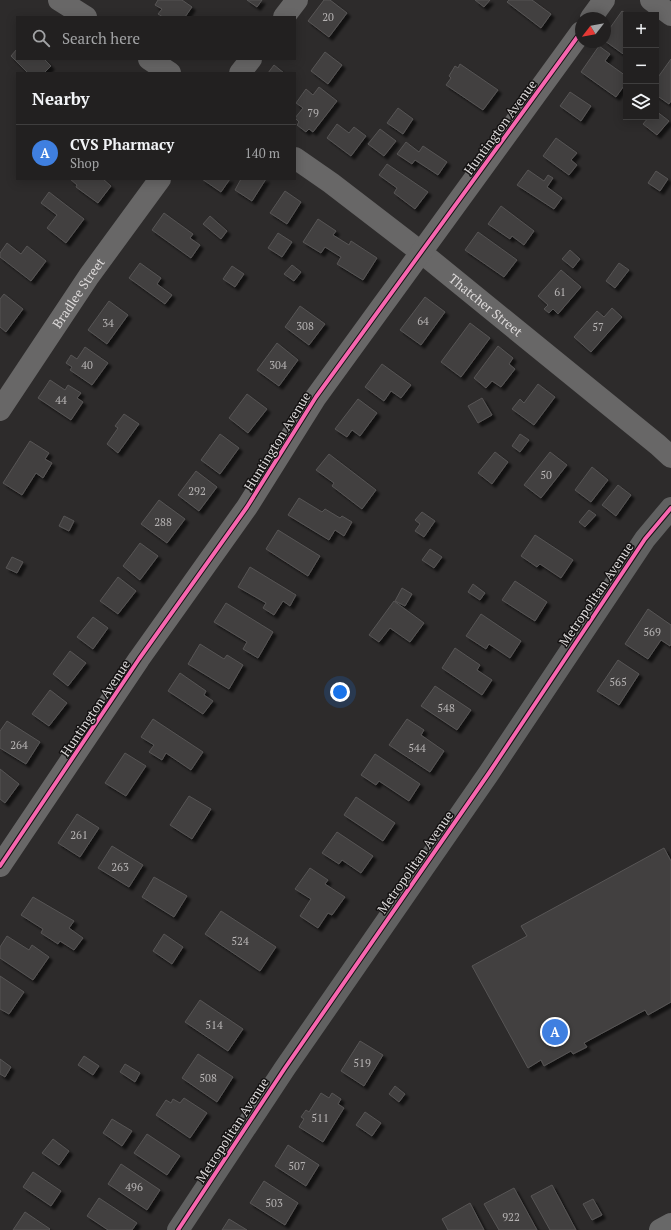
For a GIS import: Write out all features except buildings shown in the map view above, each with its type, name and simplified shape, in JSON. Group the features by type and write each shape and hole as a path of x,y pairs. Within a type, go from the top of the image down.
{"main road":[{"path":"660,1230 671,1224"}],"street":[{"path":"59,0 84,16"},
{"path":"285,16 297,0"},
{"path":"595,12 604,0"},
{"path":"651,0 671,15"},
{"name":"Huntington Avenue","path":"0,866 139,659 247,507 316,397 575,40"},
{"path":"150,60 168,72"},
{"path":"241,72 250,60"},
{"name":"Thatcher Street","path":"296,159 331,182 422,253 671,457"},
{"name":"Bradlee Street","path":"0,410 89,276 159,180"},
{"name":"Metropolitan Avenue","path":"178,1230 284,1068 489,773 645,539 671,508"}],"cycle path":[{"path":"0,866 139,659 247,507 316,397 575,40"},
{"path":"178,1230 285,1068 489,773 645,539 671,508"}],"place":[{"name":"CVS Pharmacy","path":"555,1032"}]}
